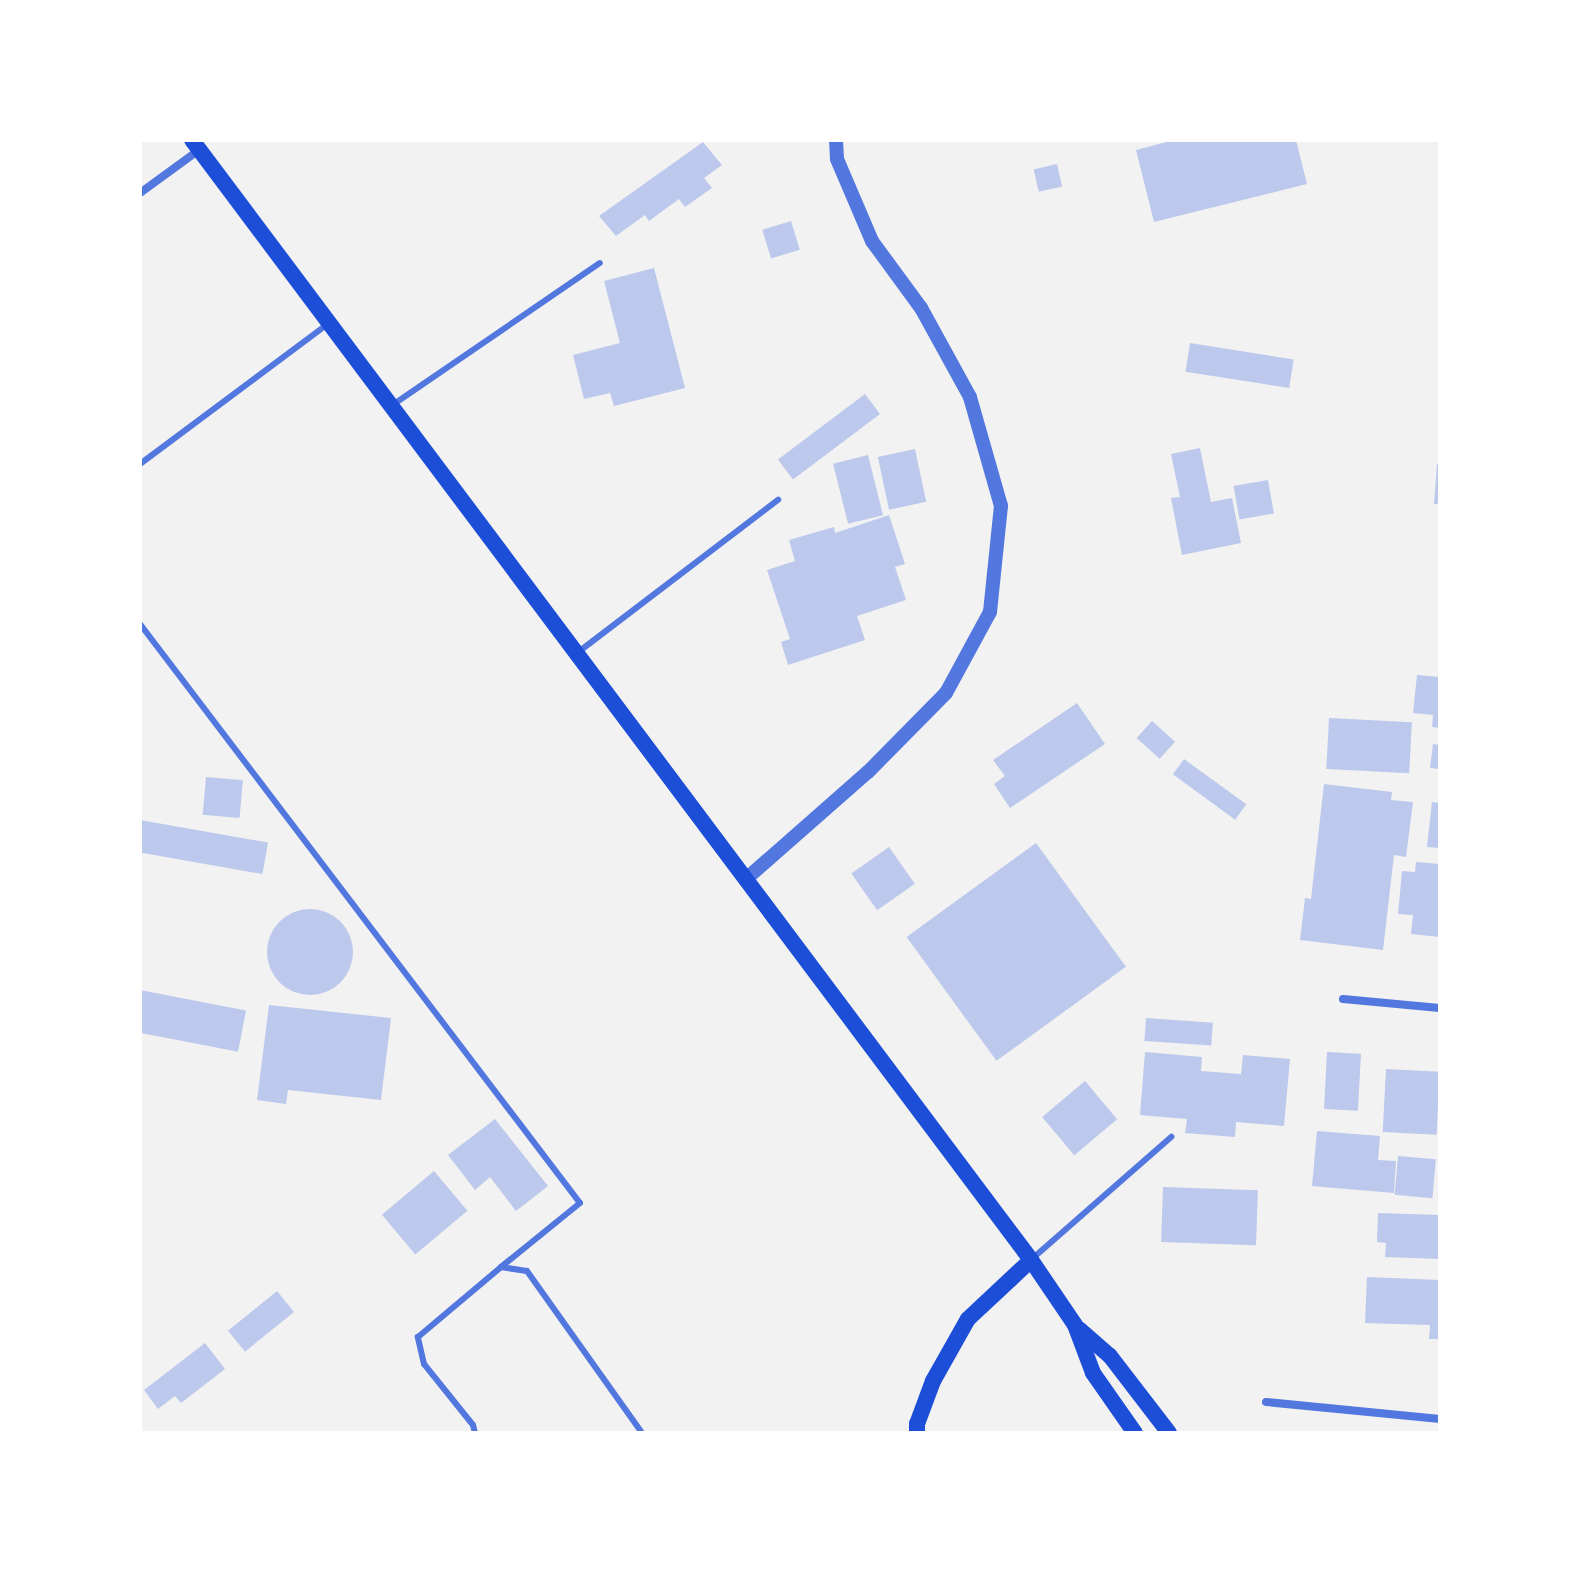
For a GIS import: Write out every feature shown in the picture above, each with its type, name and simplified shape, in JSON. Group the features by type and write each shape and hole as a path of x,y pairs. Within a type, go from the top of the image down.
{"main road":[{"path":"196,145 1031,1260 1075,1325 1093,1373 1135,1433"},
{"path":"917,1433 917,1424 933,1381 968,1319 1031,1260"},
{"path":"1075,1325 1110,1356 1169,1433"}],"street":[{"path":"746,879 868,772 946,693 990,612 1001,506 970,397 921,308 872,241 837,159 836,140"},
{"path":"140,193 196,145"},
{"path":"1343,999 1440,1008"},
{"path":"1266,1402 1440,1419"}],"lane":[{"path":"391,406 600,263"},
{"path":"140,464 329,323"},
{"path":"577,653 778,500"},
{"path":"140,624 580,1203 418,1337 424,1364 473,1425 475,1433"},
{"path":"1031,1260 1171,1137"},
{"path":"501,1267 527,1271 642,1433"}],"building":[{"path":"1174,140 1296,140 1307,184 1154,222 1136,150"},
{"path":"703,142 722,165 704,178 712,188 685,207 679,199 649,221 645,215 616,236 599,216"},
{"path":"1057,164 1062,186 1039,192 1034,169"},
{"path":"791,221 800,250 771,258 762,230"},
{"path":"654,268 685,388 614,406 610,393 584,399 573,355 620,343 604,281"},
{"path":"1190,343 1294,359 1289,388 1185,372"},
{"path":"865,394 880,414 793,480 778,460"},
{"path":"1200,448 1211,502 1232,498 1241,543 1182,555 1171,498 1180,497 1171,454"},
{"path":"915,449 926,502 889,510 878,457"},
{"path":"868,455 883,515 848,524 833,464"},
{"path":"1437,464 1440,465 1440,504 1434,504"},
{"path":"1268,480 1274,513 1239,520 1234,486"},
{"path":"889,515 905,564 895,567 906,600 857,616 865,640 788,665 781,642 790,639 767,570 795,561 789,540 834,527 835,533"},
{"path":"1417,675 1440,677 1440,728 1432,727 1433,715 1413,713"},
{"path":"1077,703 1105,744 1010,808 994,784 1005,776 993,760"},
{"path":"1329,718 1412,722 1409,773 1326,769"},
{"path":"1152,721 1175,742 1160,759 1137,738"},
{"path":"1433,744 1440,745 1440,769 1430,768"},
{"path":"1184,759 1246,804 1235,820 1173,774"},
{"path":"206,777 243,780 240,818 203,815"},
{"path":"1324,784 1392,792 1391,800 1413,802 1406,857 1394,855 1383,950 1300,940 1305,898 1311,899"},
{"path":"1432,802 1440,803 1440,848 1427,847"},
{"path":"140,820 268,843 262,874 140,852"},
{"path":"1036,843 1126,967 996,1061 907,937"},
{"path":"889,847 915,884 877,910 851,873"},
{"path":"1416,862 1440,864 1440,937 1411,934 1413,915 1398,914 1402,871 1415,872"},
{"path":"310,909 327,912 341,921 350,935 353,952 350,969 341,983 327,992 310,995 293,992 279,983 270,969 267,952 270,935 279,921 293,912"},
{"path":"140,990 246,1011 238,1052 140,1033"},
{"path":"269,1005 391,1018 381,1100 288,1090 286,1104 257,1100"},
{"path":"1146,1018 1213,1023 1211,1046 1144,1041"},
{"path":"1145,1052 1202,1057 1201,1071 1241,1074 1243,1055 1290,1059 1284,1126 1236,1122 1235,1137 1185,1133 1187,1119 1140,1115"},
{"path":"1327,1052 1361,1054 1358,1111 1324,1109"},
{"path":"1386,1069 1440,1072 1437,1135 1383,1132"},
{"path":"1085,1081 1117,1119 1074,1155 1042,1117"},
{"path":"495,1119 548,1186 516,1211 490,1177 475,1190 448,1155"},
{"path":"1317,1131 1380,1136 1378,1160 1396,1161 1394,1193 1312,1186"},
{"path":"1398,1156 1436,1159 1432,1198 1395,1195"},
{"path":"434,1171 467,1211 415,1255 382,1215"},
{"path":"1163,1187 1258,1190 1256,1245 1161,1242"},
{"path":"1378,1213 1440,1215 1440,1259 1385,1257 1386,1243 1377,1242"},
{"path":"1367,1277 1440,1280 1440,1339 1429,1339 1430,1325 1365,1323"},
{"path":"277,1291 294,1312 245,1352 228,1331"},
{"path":"205,1343 225,1369 181,1403 175,1396 158,1409 144,1390"}]}
